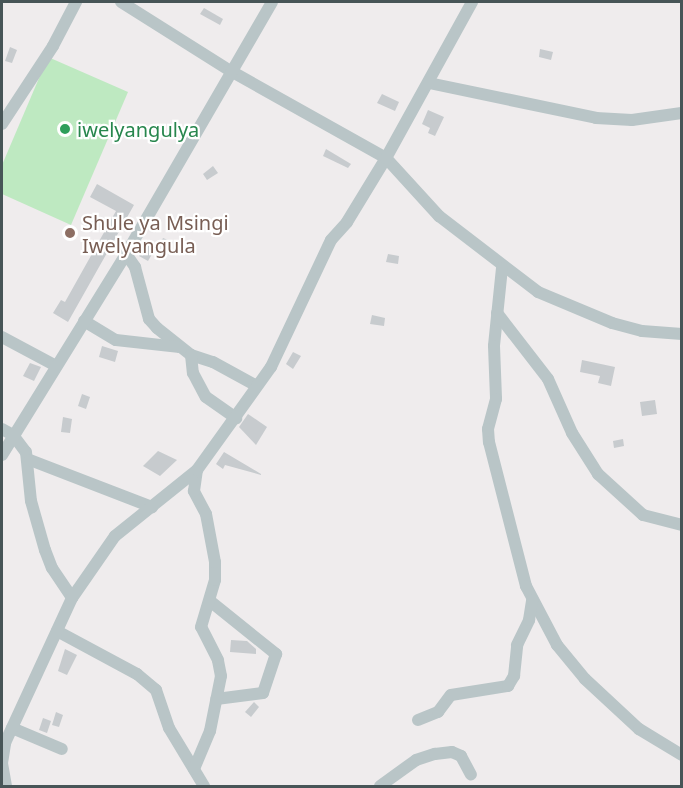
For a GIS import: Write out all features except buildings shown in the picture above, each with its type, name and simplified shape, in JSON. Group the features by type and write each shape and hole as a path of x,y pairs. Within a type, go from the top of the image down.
{"street":[{"path":"2,124 53,46 76,2"},
{"path":"121,2 229,70 386,158 439,216 502,268 538,292 581,313 642,331 681,334"},
{"path":"2,455 126,254 229,70 272,2"},
{"path":"4,783 3,743 72,598 115,536 197,470 236,418 255,385 281,351 331,240 347,222 386,158 472,2"},
{"path":"429,83 596,118 632,120 681,112"},
{"path":"126,254 135,267 149,320 178,347 191,355 213,362 255,385"},
{"path":"502,268 497,313 496,399 488,429 489,442 498,487 532,600 557,645 585,679 639,729 681,755"},
{"path":"497,313 548,379 572,433 598,474 643,514 681,525"},
{"path":"84,321 116,340 178,347"},
{"path":"2,337 56,366"},
{"path":"191,355 194,373 206,397 236,418"},
{"path":"2,429 13,435 30,460 31,501 45,550 72,598"},
{"path":"30,460 152,507"},
{"path":"194,769 210,730 220,667 201,627 210,601 215,562 206,514 194,490 197,470"},
{"path":"418,720 438,712 451,695 508,686 514,676 518,645 529,620 532,600"},
{"path":"210,601 276,654 263,693 216,699"},
{"path":"57,631 148,681 162,698 169,728 204,786"},
{"path":"12,728 62,749"},
{"path":"380,786 416,759 435,754 452,752 461,756 471,775"}],"green space":[{"name":"iwelyangulya","path":"48,57 128,92 71,225 2,194 2,165"}],"place":[{"name":"iwelyangulya","path":"65,129"},
{"name":"Shule ya Msingi Iwelyangula","path":"70,233"}]}
